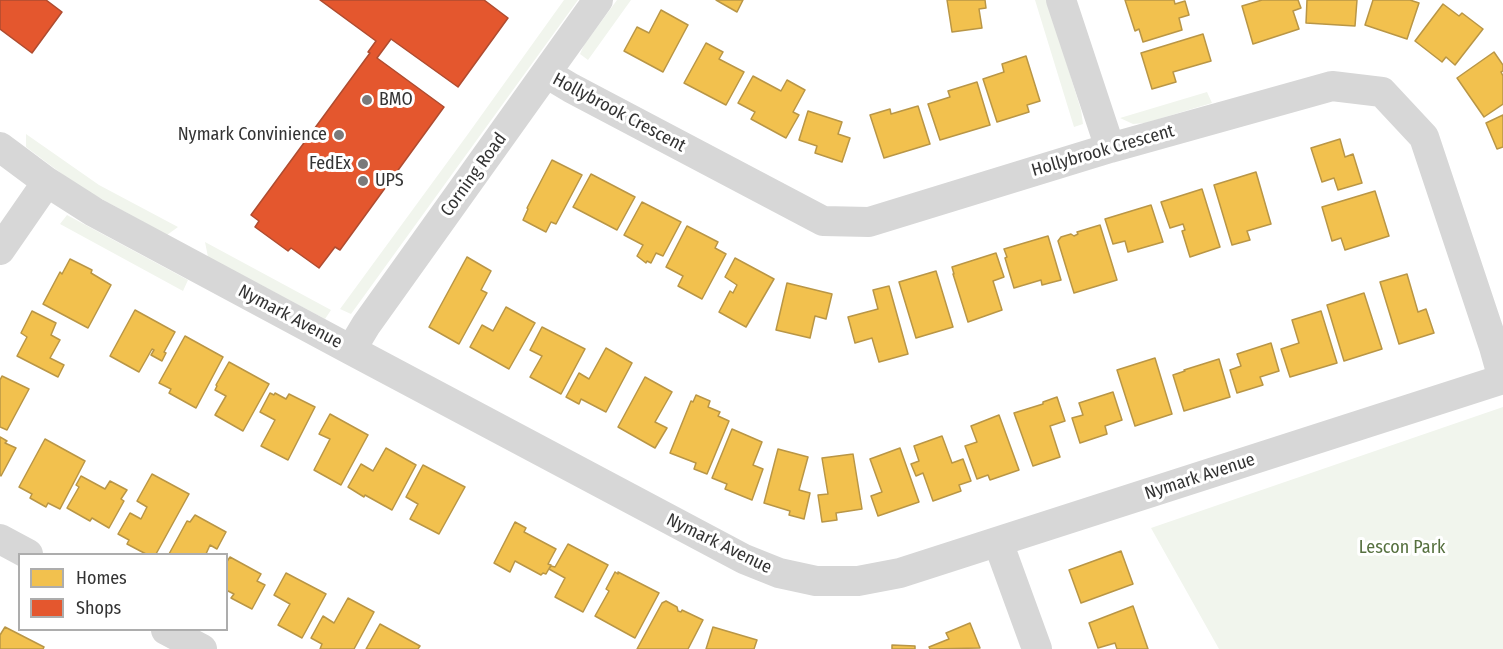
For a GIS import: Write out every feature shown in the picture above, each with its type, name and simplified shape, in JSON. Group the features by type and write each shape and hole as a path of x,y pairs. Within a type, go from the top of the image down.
{"street":[{"name":"Corning Road","path":"351,350 366,325 598,0"},
{"path":"1061,0 1110,148"},
{"name":"Hollybrook Crescent","path":"546,73 823,222 869,222 1110,148 1332,86 1382,92 1424,137 1503,379"},
{"name":"Nymark Avenue","path":"0,147 47,182 94,212 744,559 779,573 816,580 858,581 900,573 1503,379"},
{"path":"0,250 47,182"},
{"path":"0,539 24,553"},
{"path":"998,542 1037,649"},
{"path":"168,631 202,649"}],"green space":[{"path":"564,0 578,0 351,314 340,309 468,134"},
{"path":"617,0 631,0 588,60 580,54 584,45"},
{"path":"1035,0 1047,0 1081,110 1083,124 1074,127"},
{"path":"1207,92 1212,103 1145,123 1133,124 1120,118"},
{"path":"26,134 99,185 178,227 167,235 78,186 26,147"},
{"path":"67,215 188,280 183,291 60,224"},
{"path":"205,242 331,310 325,319 208,257"},
{"name":"Lescon Park","path":"1503,407 1503,649 1219,649 1151,528"}],"building: Homes":[{"path":"716,0 743,0 737,12"},
{"path":"947,0 985,0 986,8 979,9 982,28 952,32"},
{"path":"1125,0 1174,0 1175,4 1185,1 1189,15 1179,18 1182,30 1143,42 1139,29 1135,31"},
{"path":"1262,0 1298,0 1301,8 1293,11 1299,29 1253,44 1242,6"},
{"path":"1307,0 1357,0 1355,26 1306,23"},
{"path":"1373,0 1410,0 1419,3 1407,39 1365,25"},
{"path":"1443,4 1459,16 1462,13 1483,29 1455,65 1446,57 1442,62 1415,41"},
{"path":"661,10 688,25 663,72 624,51 637,27 649,33"},
{"path":"1203,34 1211,61 1173,72 1176,82 1152,89 1141,53"},
{"path":"706,43 723,52 719,59 744,72 726,105 684,83"},
{"path":"1494,52 1503,65 1501,72 1503,104 1484,117 1457,78"},
{"path":"1026,56 1040,101 1027,105 1029,112 997,122 983,79 1004,72 1002,64"},
{"path":"753,76 781,91 787,80 805,90 793,112 799,115 786,138 751,119 755,112 738,103"},
{"path":"977,82 990,125 940,140 928,104 950,97 948,91"},
{"path":"918,106 930,144 884,158 870,115 890,109 891,114"},
{"path":"808,111 842,122 838,134 850,138 842,162 815,153 817,146 799,140"},
{"path":"1503,115 1503,147 1497,149 1486,123"},
{"path":"1340,139 1345,157 1353,154 1362,183 1338,190 1334,178 1322,182 1311,148"},
{"path":"552,160 582,175 556,224 551,222 546,232 523,220"},
{"path":"1256,172 1271,224 1247,231 1250,240 1232,245 1214,185"},
{"path":"591,174 635,197 617,230 573,207"},
{"path":"1202,189 1220,247 1190,257 1182,231 1185,230 1183,224 1170,228 1161,202"},
{"path":"1375,191 1389,236 1345,250 1341,238 1332,241 1322,207"},
{"path":"642,202 681,222 663,256 656,253 651,263 647,261 646,263 637,256 643,245 624,235"},
{"path":"1151,205 1163,242 1128,252 1125,241 1113,244 1105,219"},
{"path":"1100,225 1117,280 1074,293 1058,241 1061,237 1071,234 1074,236 1078,234 1077,232"},
{"path":"687,226 718,242 715,248 726,254 702,299 678,286 683,276 666,267"},
{"path":"1048,236 1061,280 1042,285 1041,280 1014,288 1004,249"},
{"path":"996,253 1004,277 993,281 1002,310 968,322 952,267"},
{"path":"467,257 491,271 481,290 487,293 459,344 429,327"},
{"path":"735,258 774,279 746,327 719,312 730,291 733,293 737,285 725,277"},
{"path":"70,259 92,270 91,273 111,285 88,328 43,304 60,272 62,274"},
{"path":"936,271 953,327 916,338 899,282"},
{"path":"1407,274 1418,312 1426,309 1434,333 1399,344 1380,282"},
{"path":"787,283 832,294 826,319 815,316 810,338 776,330"},
{"path":"889,286 908,354 879,362 872,338 855,343 848,317 878,309 873,290"},
{"path":"1364,293 1382,349 1344,361 1327,305"},
{"path":"506,307 535,323 509,369 470,347 482,325 493,331"},
{"path":"135,310 175,332 164,352 166,353 162,361 151,355 154,350 152,349 139,372 110,356"},
{"path":"32,311 56,323 51,335 60,340 50,358 64,365 58,377 17,356 27,337 21,333"},
{"path":"1321,311 1337,363 1290,377 1281,349 1299,343 1292,320"},
{"path":"542,327 585,349 561,394 530,377 542,356 530,350"},
{"path":"185,336 223,357 196,408 169,393 171,389 159,383"},
{"path":"1271,343 1279,371 1260,377 1263,385 1237,393 1230,370 1241,366 1237,354"},
{"path":"606,348 632,363 606,412 581,399 579,404 566,397 579,373 589,379"},
{"path":"1155,358 1172,414 1135,426 1117,370"},
{"path":"1219,359 1230,397 1184,411 1173,375"},
{"path":"229,362 269,384 243,431 215,415 226,396 215,390 216,385"},
{"path":"2,376 29,389 7,430 0,427 0,380"},
{"path":"645,377 672,392 655,422 667,428 655,448 618,427"},
{"path":"1113,392 1122,420 1105,426 1107,434 1080,443 1072,418 1083,415 1079,403"},
{"path":"270,393 286,399 289,394 315,407 288,460 261,446 275,420 260,412"},
{"path":"696,395 710,401 708,407 720,412 718,416 729,421 707,474 694,469 696,463 670,453 691,401 693,402"},
{"path":"1057,397 1065,421 1050,426 1060,457 1033,466 1014,413"},
{"path":"330,414 368,435 341,485 314,470 330,439 319,434"},
{"path":"999,415 1019,470 990,480 988,475 977,479 965,446 977,442 971,426"},
{"path":"732,429 762,442 753,465 763,469 752,500 725,489 727,484 712,478"},
{"path":"942,436 952,463 963,459 971,481 959,485 961,491 933,501 923,473 916,476 911,464 919,461 914,446"},
{"path":"0,437 7,441 5,443 16,448 1,476 0,475"},
{"path":"45,439 85,461 60,509 48,503 46,507 30,498 32,494 19,487"},
{"path":"386,448 416,465 392,510 348,487 361,464 373,471"},
{"path":"900,448 919,502 878,516 871,496 882,492 870,459"},
{"path":"778,449 808,457 799,490 810,493 804,519 789,515 790,511 764,503"},
{"path":"853,454 862,509 836,513 837,520 822,522 818,495 828,494 822,458"},
{"path":"423,465 465,487 439,534 410,519 418,504 406,497"},
{"path":"152,474 189,494 157,553 144,553 127,544 129,540 118,534 130,513 141,519 147,507 137,501"},
{"path":"81,476 105,489 110,481 127,490 121,499 124,501 109,528 92,518 90,521 67,508 79,487 76,485"},
{"path":"195,515 226,532 217,549 210,545 206,553 170,553 187,521 190,522"},
{"path":"515,522 526,528 524,532 556,549 548,564 551,565 546,574 541,575 515,561 510,572 494,563"},
{"path":"568,544 608,565 583,612 555,597 565,578 549,569 551,566 555,567"},
{"path":"1121,551 1133,584 1081,603 1069,570"},
{"path":"230,557 261,574 257,581 265,585 252,609 231,598 234,594 228,591 228,560"},
{"path":"615,572 659,593 635,638 595,616 609,591 606,589"},
{"path":"286,573 326,594 302,638 278,625 290,604 274,595"},
{"path":"348,598 374,612 354,649 320,649 322,644 311,638 323,616 334,623"},
{"path":"666,601 677,607 678,611 682,610 703,620 688,649 637,649 662,603"},
{"path":"1133,606 1148,649 1117,649 1115,643 1098,648 1089,623"},
{"path":"970,623 980,648 930,649 929,647 949,639 946,633"},
{"path":"380,624 420,646 418,649 366,649"},
{"path":"5,627 44,647 43,649 0,649 0,635"},
{"path":"713,627 757,640 754,649 706,649"},
{"path":"892,645 915,646 915,649 892,649"}],"building: Shops":[{"path":"0,0 46,0 62,12 32,53 0,29"},
{"path":"320,0 484,0 508,18 458,87 391,39 377,58 444,107 340,250 335,247 319,268 291,248 288,251 255,227 259,221 251,215 370,53 368,52 376,41"}],"place":[{"name":"BMO","path":"367,100"},
{"name":"Nymark Convinience","path":"339,135"},
{"name":"FedEx","path":"363,164"},
{"name":"UPS","path":"363,181"}]}
